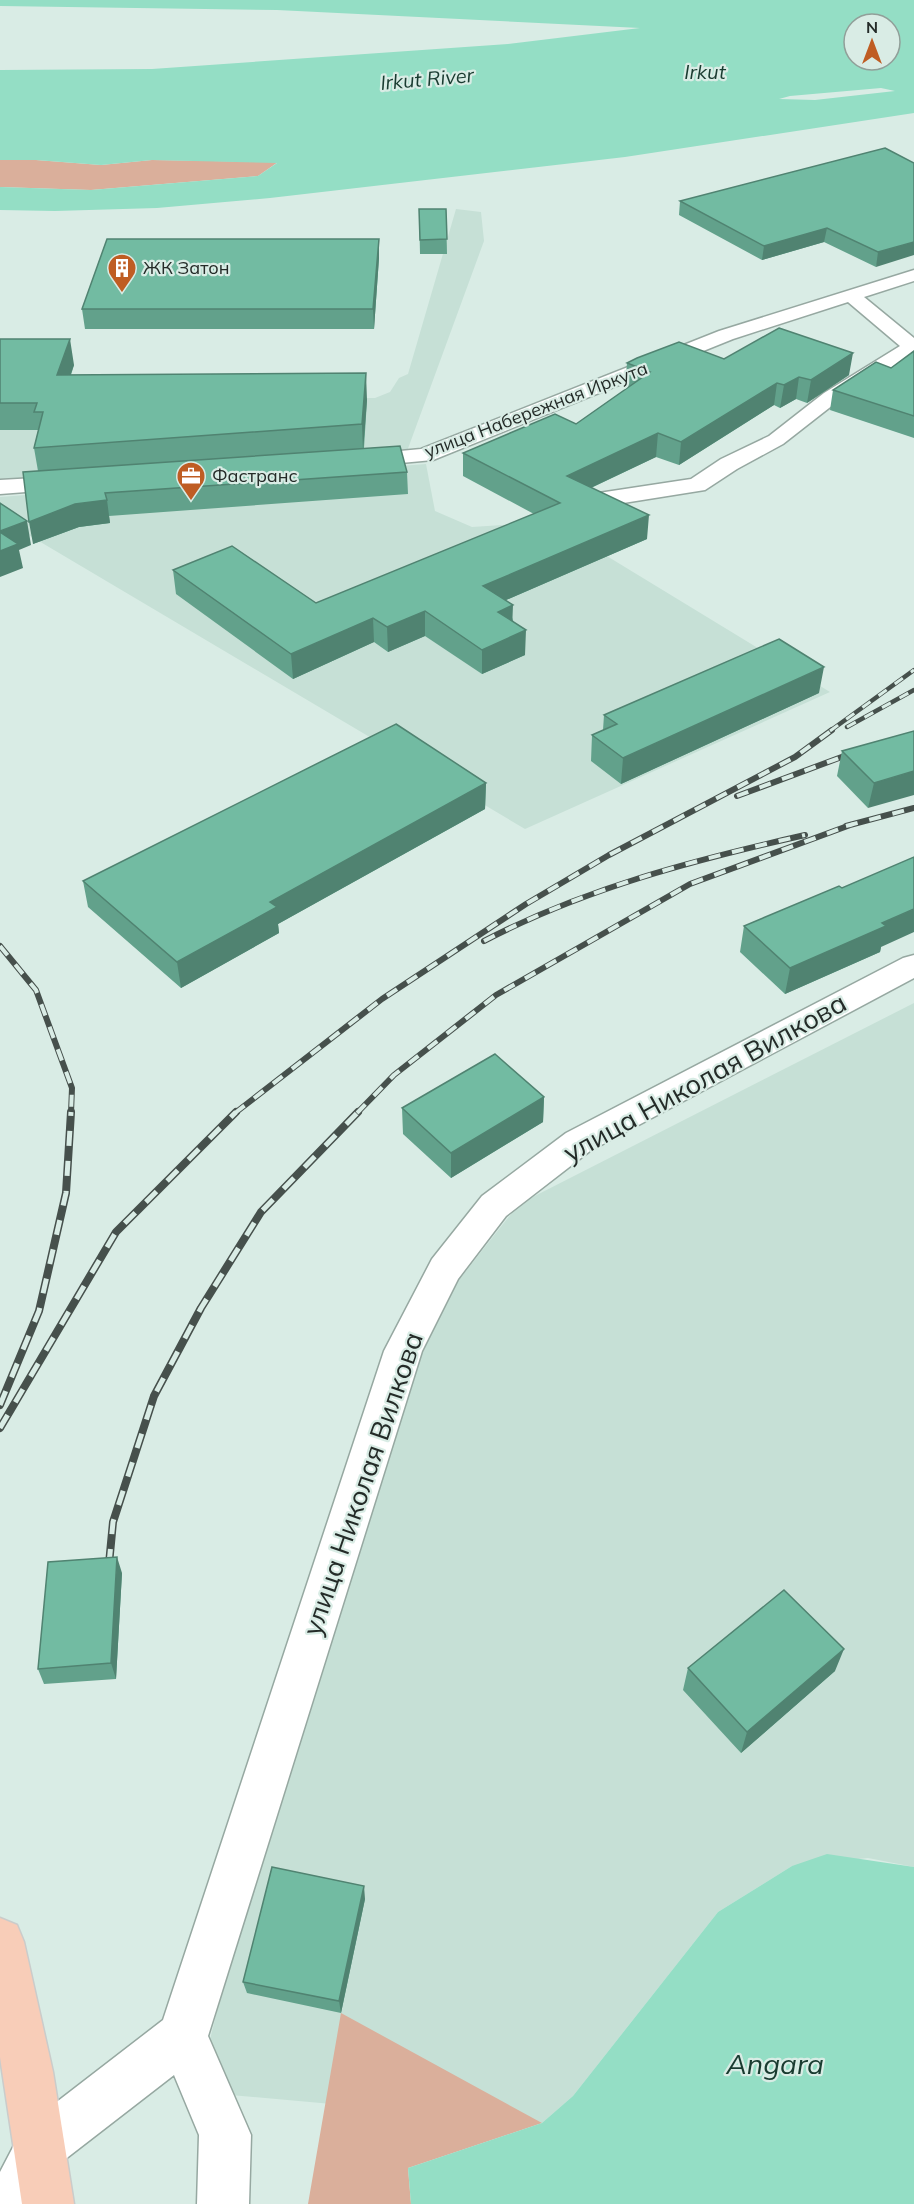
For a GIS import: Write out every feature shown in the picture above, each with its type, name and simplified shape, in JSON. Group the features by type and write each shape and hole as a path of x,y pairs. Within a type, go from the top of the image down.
{"main road":[{"path":"0,1942 41,2146 48,2204"}],"street":[{"name":"улица Набережная Иркута","path":"342,462 425,455 726,335 914,274"},
{"path":"592,501 697,485 729,464 776,440 831,397 885,362 914,347 851,295"},
{"path":"0,488 90,482"},
{"name":"улица Николая Вилкова","path":"183,2036 403,1351 445,1269 494,1206 578,1142 914,965"},
{"path":"12,2204 41,2146 183,2036 225,2135 223,2204"}],"shaded area":[{"path":"0,160 101,165 152,160 278,162 258,176 91,190 0,187"},
{"path":"456,209 481,212 484,241 406,454 93,478 0,479 0,400 375,398 390,392 399,378 408,374"},
{"path":"426,464 435,511 472,527 551,522 830,692 525,829 0,518 0,497"},
{"path":"914,1003 914,1867 868,1858 792,1866 718,1912 573,2096 542,2123 197,2092 220,1999 419,1353 443,1300 519,1204"},
{"path":"341,2013 542,2123 408,2168 411,2204 308,2204"}],"water":[{"name":"Irkut","path":"0,0 914,0 914,113 625,157 270,198 157,208 0,210 0,187 91,190 258,176 277,163 152,160 101,165 0,160 0,70 152,69 508,44 640,28 277,10 0,6","holes":["881,88 895,91 815,100 779,99 790,96"]},
{"name":"Angara","path":"827,1854 914,1867 914,2204 411,2204 408,2168 542,2123 573,2096 718,1912 792,1866"}],"building":[{"path":"885,148 914,163 914,242 878,252 827,228 764,246 680,201"},
{"path":"419,209 446,209 447,239 420,240"},
{"path":"107,239 379,239 373,309 82,309"},
{"path":"779,328 853,353 811,380 799,377 784,385 777,383 681,442 658,433 567,476 649,515 483,586 513,605 498,612 526,630 482,650 425,611 387,627 373,618 291,654 173,570 232,546 316,603 560,503 463,453 555,414 576,424 650,372 627,363 637,358 679,342 724,359"},
{"path":"0,339 70,339 57,375 366,373 362,424 34,448 43,412 34,412 37,403 0,403"},
{"path":"914,351 914,416 833,390 876,362 891,368"},
{"path":"400,446 407,472 105,493 107,500 75,504 29,522 23,472"},
{"path":"0,503 27,521 0,531"},
{"path":"0,532 18,544 0,551"},
{"path":"779,639 824,667 623,758 592,735 617,724 604,715"},
{"path":"396,724 486,783 270,902 277,907 177,962 83,881"},
{"path":"914,731 914,771 874,783 842,751"},
{"path":"914,857 914,909 882,923 886,926 790,968 744,926 839,886 842,888"},
{"path":"495,1054 544,1097 451,1153 402,1108"},
{"path":"117,1557 111,1663 38,1669 48,1562"},
{"path":"784,1590 844,1649 747,1732 688,1668"},
{"path":"272,1867 364,1886 339,2001 243,1982"}],"railway":[{"path":"830,731 914,670"},
{"path":"847,727 914,690"},
{"path":"235,1113 382,999 526,904 609,855 795,757 832,730"},
{"path":"737,796 855,752"},
{"path":"852,825 914,808"},
{"path":"357,1113 394,1075 496,995 690,884 852,825"},
{"path":"846,826 852,825"},
{"path":"484,941 523,922 601,891 722,855 805,835"},
{"path":"0,946 36,990 72,1088 71,1113"},
{"path":"0,1405 39,1311 66,1193 71,1112"},
{"path":"109,1564 113,1522 154,1396 201,1308 261,1212 358,1112"},
{"path":"0,1428 116,1232 235,1113"}],"place":[{"name":"ЖК Затон","path":"122,294"},
{"name":"Фастранс","path":"191,502"}],"water label":[{"name":"Irkut River","path":"427,79"}]}
